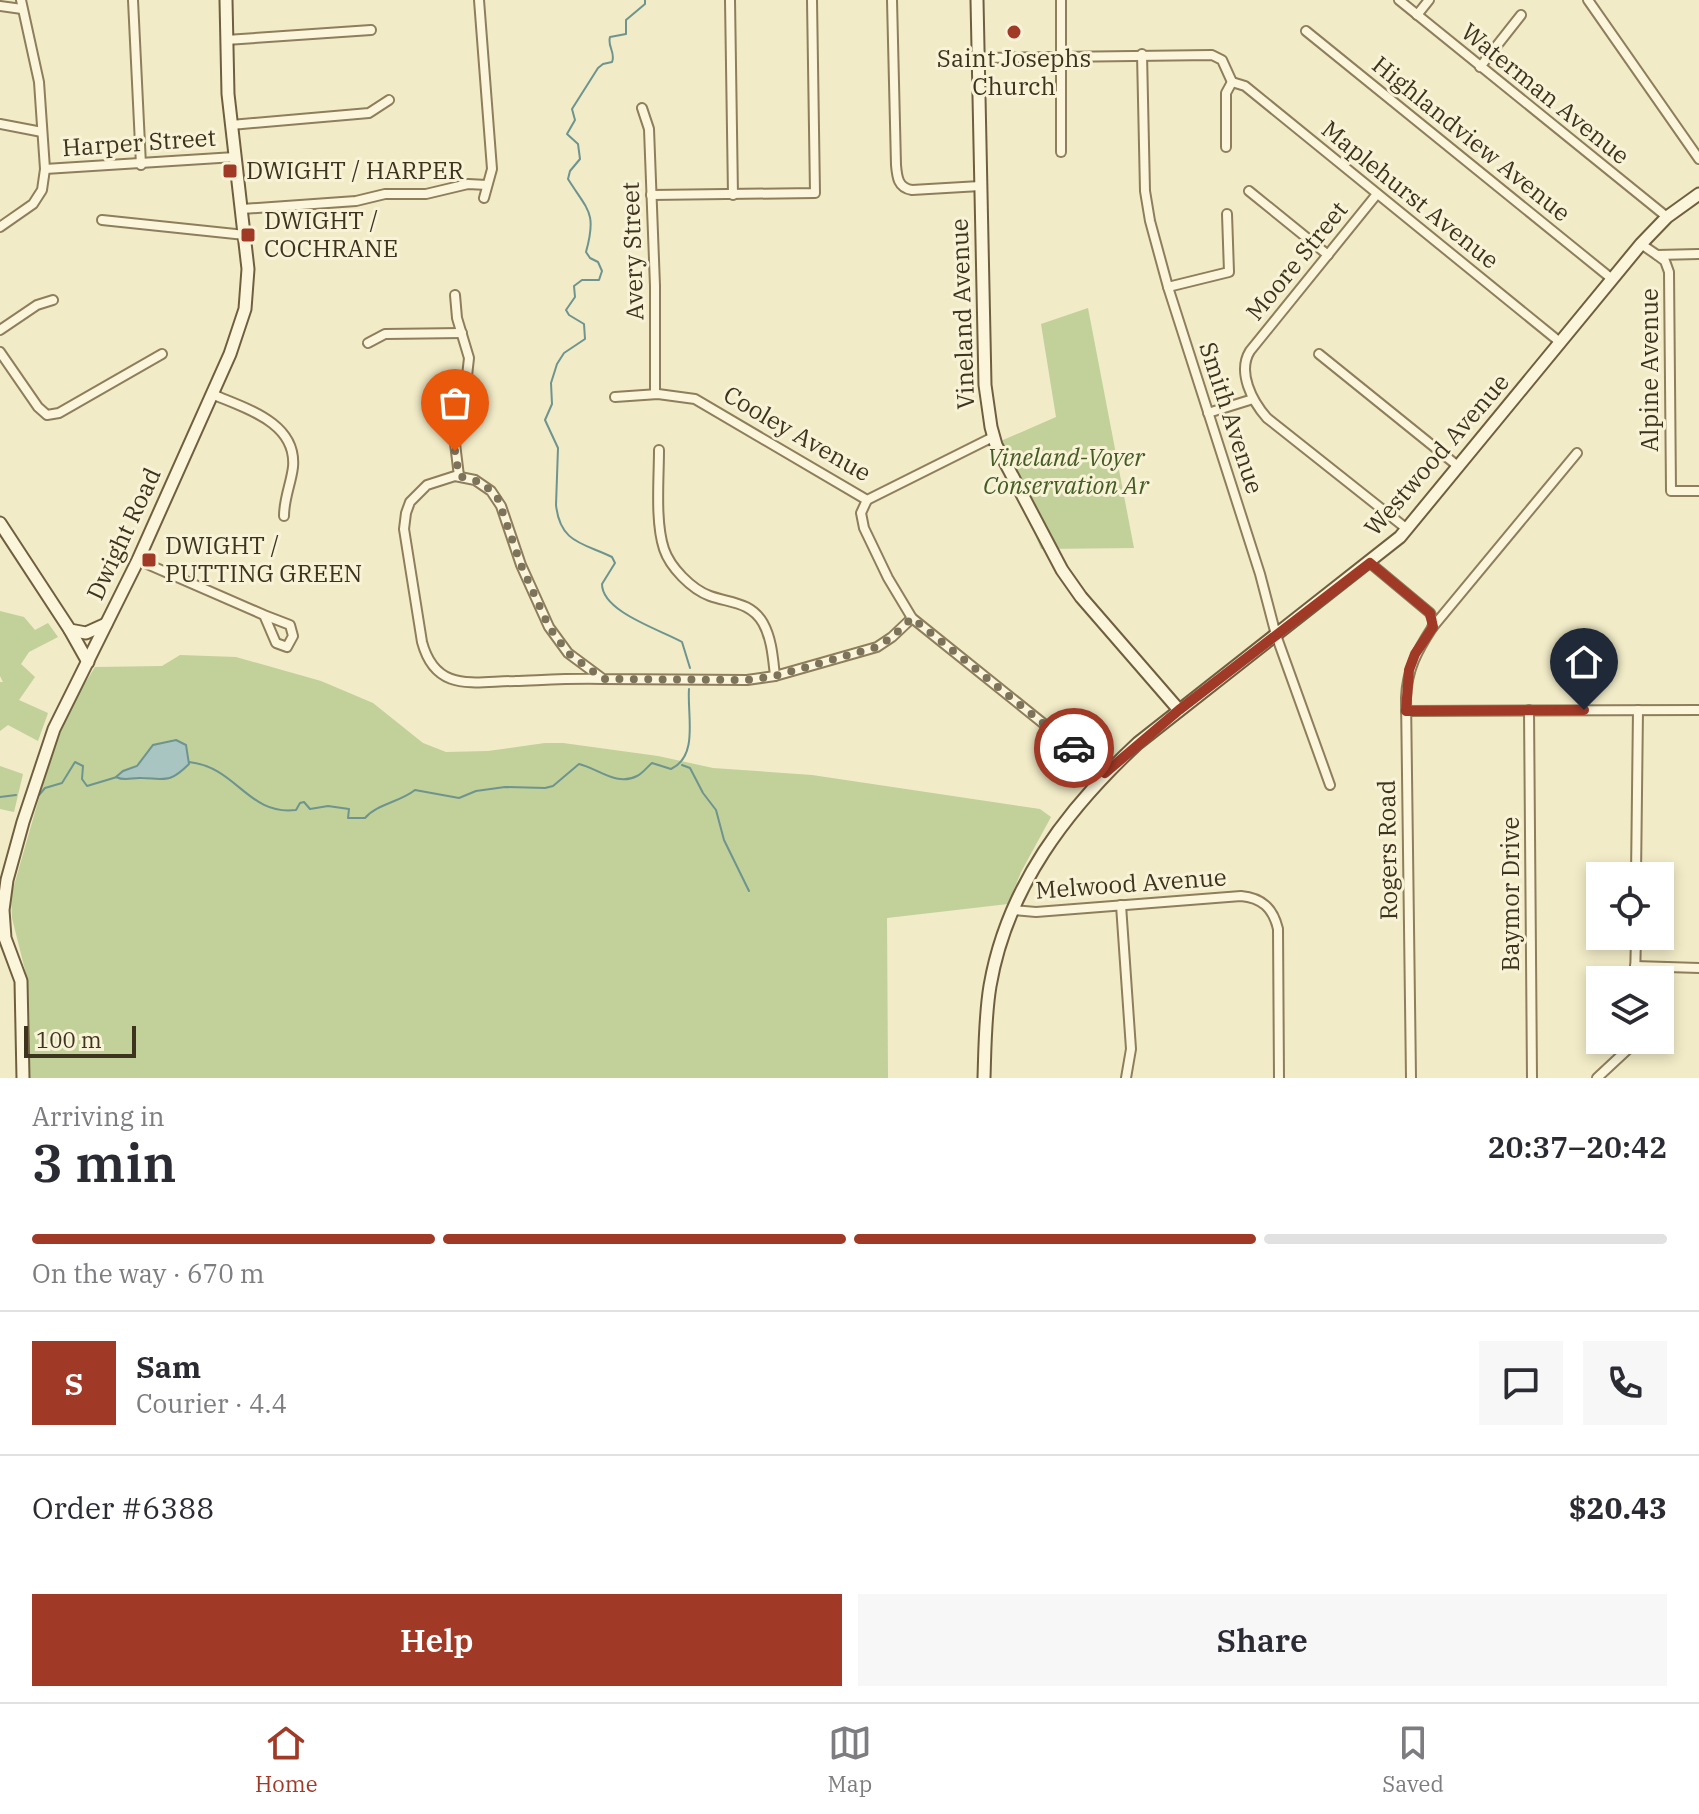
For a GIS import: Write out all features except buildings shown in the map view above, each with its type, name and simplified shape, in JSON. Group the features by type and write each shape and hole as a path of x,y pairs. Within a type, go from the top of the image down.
{"street":[{"path":"133,0 141,165"},
{"name":"Dwight Road","path":"23,1078 22,989 4,933 4,895 23,822 49,741 138,560 230,354 245,309 248,276 231,125 226,0"},
{"path":"479,0 492,169 484,198"},
{"path":"730,0 733,195"},
{"path":"651,195 815,193 812,0"},
{"path":"892,0 897,177 907,189 980,186"},
{"name":"Vineland Avenue","path":"977,0 985,385 993,437 1034,518 1074,587 1179,710"},
{"path":"1061,0 1061,152"},
{"name":"Waterman Avenue","path":"1399,0 1667,217"},
{"path":"1417,15 1429,0"},
{"path":"1588,0 1699,159"},
{"path":"0,6 22,4 39,82 45,169 42,190 33,204 0,227"},
{"path":"1480,67 1521,15"},
{"path":"226,40 371,30"},
{"name":"Highlandview Avenue","path":"1306,31 1612,279"},
{"path":"978,58 1142,54"},
{"name":"Maplehurst Avenue","path":"1142,54 1215,55 1224,62 1232,82 1245,86 1561,343"},
{"name":"Smith Avenue","path":"1142,54 1148,215 1260,574 1276,635 1330,785"},
{"path":"1226,147 1226,93 1232,82"},
{"path":"231,125 369,113 389,100"},
{"name":"Avery Street","path":"642,108 649,129 655,286 655,394"},
{"path":"0,124 42,132"},
{"name":"Harper Street","path":"45,169 235,157"},
{"path":"242,209 356,201 385,194 426,194 468,184 487,185"},
{"path":"1249,191 1328,255"},
{"name":"Moore Street","path":"1253,399 1245,370 1247,355 1377,194"},
{"name":"Westwood Avenue","path":"984,1078 990,986 1012,910 1051,839 1105,773 1179,710 1370,563 1407,529 1641,244 1667,217 1699,194"},
{"path":"1168,287 1229,272 1227,214"},
{"path":"102,220 245,235"},
{"path":"1641,244 1657,255 1699,254"},
{"name":"Alpine Avenue","path":"1657,255 1667,264 1670,276 1671,491 1699,491"},
{"path":"455,295 457,318 469,353 469,369 450,416 459,476"},
{"path":"0,330 37,305 53,300"},
{"path":"368,343 385,334 462,333"},
{"path":"0,352 38,407 47,415 59,413 162,354"},
{"path":"1319,354 1459,467"},
{"path":"212,394 270,421 286,436 292,449 293,465 285,496 284,516"},
{"name":"Cooley Avenue","path":"615,397 655,394 684,396 708,405 867,500 993,437"},
{"path":"1208,413 1253,399 1277,427 1407,529"},
{"path":"659,450 663,546 670,561 703,593 741,604 758,616 769,636 775,676"},
{"name":"Rogers Road","path":"1411,1078 1406,711 1411,666 1432,628 1577,453"},
{"path":"603,679 568,653 549,627 521,565 498,499 483,483 459,476 442,478 427,485 410,502 404,529 420,629 430,662 445,676 470,684 603,679 747,680 775,676 877,647 912,618"},
{"path":"867,500 861,513 864,528 912,618 1105,773"},
{"path":"0,523 88,662"},
{"path":"138,560 264,615"},
{"path":"1370,563 1430,613 1434,622 1432,628"},
{"path":"70,630 86,633 107,623"},
{"name":"Baymor Drive","path":"1529,710 1532,1078"},
{"path":"1636,862 1638,710"},
{"path":"1406,711 1699,710"},
{"name":"Melwood Avenue","path":"1012,910 1036,912 1241,896 1261,901 1273,913 1278,929 1279,1078"},
{"path":"1121,905 1131,1049 1126,1078"},
{"path":"1635,966 1636,950"},
{"path":"1674,967 1699,968"},
{"path":"1597,1078 1623,1054"}],"green space":[{"name":"Vineland-Voyer Conservation Ar","path":"1088,308 1134,548 1041,549 1016,488 987,447 1056,417 1041,324"},
{"path":"0,611 24,617 35,630 48,623 58,637 29,652 21,664 35,677 19,700 48,713 38,741 8,725 0,731 0,682 3,682 0,676"},
{"path":"180,655 236,657 321,681 373,703 423,743 446,752 563,743 658,756 713,768 812,775 1040,809 1051,817 1021,872 1008,904 887,918 888,1078 29,1078 28,982 12,918 11,896 67,712 95,667 162,666"},
{"path":"0,766 23,774 14,812 0,809"}],"water":[{"path":"176,740 186,745 189,764 177,774 162,779 116,777 137,766 153,745"}],"waterway":[{"path":"645,0 645,4 626,20 626,34 610,37 612,62 598,68 572,109 575,120 567,134 578,144 580,159 570,171 568,179 589,212 591,228 586,252 598,262 602,271 599,280 582,280 574,286 575,297 566,310 584,324 585,339 564,353 557,364 551,383 552,404 545,420 558,448 556,505 562,527 575,540 612,557 615,563 602,584 605,594 622,611 682,642 690,668"},
{"path":"189,762 219,772 266,806 296,810 304,802 310,809 328,806 349,809 348,818 365,818 376,809 415,790 459,798 476,791 505,787 545,788 553,786 579,764 622,779 637,776 652,763 671,769 680,763 688,745 689,689"},
{"path":"39,795 45,788 62,783 75,762 83,766 82,779 87,786 117,777"},
{"path":"682,765 690,768 716,810 724,840 749,891"},
{"path":"0,797 16,795"}],"way so far":[{"path":"455,451 459,476 487,486 498,499 521,565 554,635 580,664 603,679 747,680 775,676 877,647 912,618 1074,748"}],"place":[{"name":"Saint Josephs Church","path":"1014,32"},
{"name":"DWIGHT / HARPER","path":"230,171"},
{"name":"DWIGHT / COCHRANE","path":"248,235"},
{"name":"DWIGHT / PUTTING GREEN","path":"149,560"}],"route":[{"path":"1074,748 1105,773 1179,710 1370,563 1430,613 1434,622 1409,670 1406,711 1584,710"}]}
